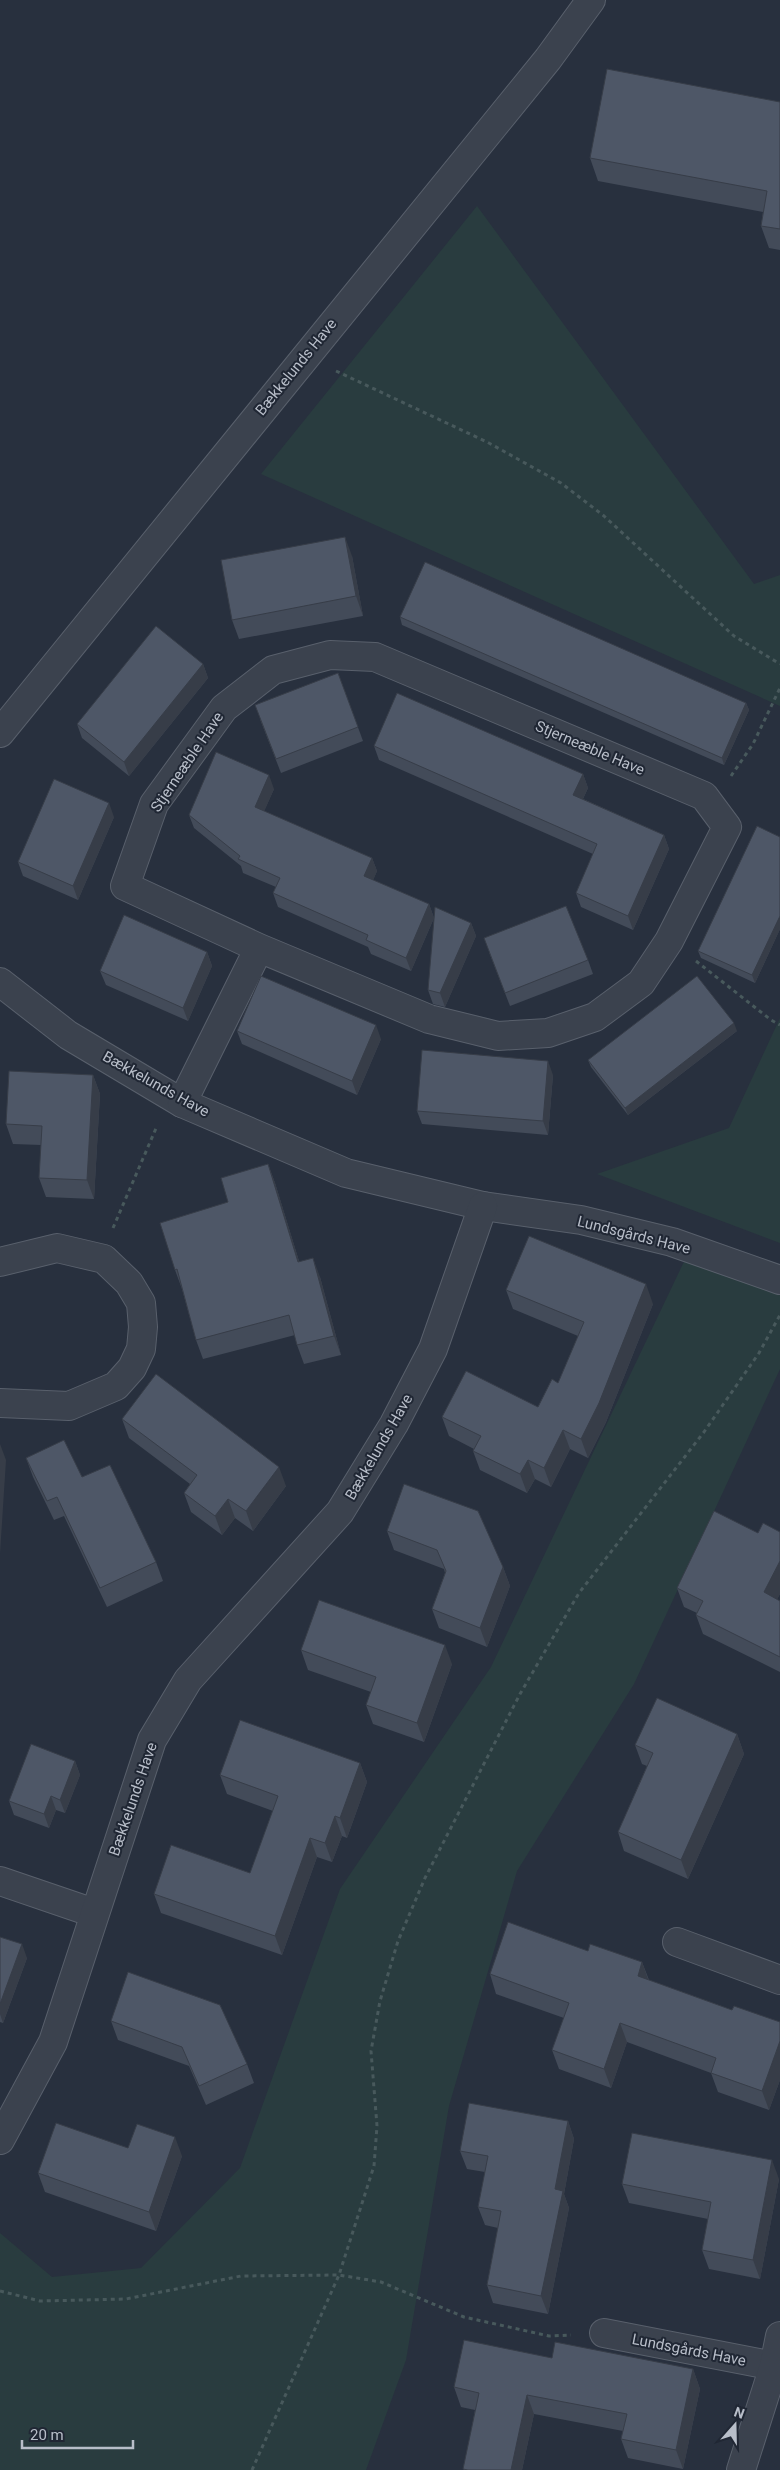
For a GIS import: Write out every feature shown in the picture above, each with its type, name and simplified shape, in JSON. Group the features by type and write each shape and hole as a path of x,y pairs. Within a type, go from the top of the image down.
{"street":[{"name":"Bækkelunds Have","path":"0,733 548,59 591,0"},
{"name":"Stjerneæble Have","path":"330,655 375,657 704,796 727,827 670,940 641,983 595,1017 548,1033 498,1036 429,1018 260,948 125,886 154,804 224,708 273,670 330,655"},
{"path":"176,1099 260,948"},
{"name":"Bækkelunds Have","path":"0,982 68,1034 176,1099 346,1173 483,1206 433,1349 394,1424 340,1512 188,1680 152,1740 53,2042 0,2140"},
{"name":"Lundsgårds Have","path":"483,1206 581,1220 672,1242 780,1280"},
{"path":"0,1262 57,1248 101,1258 128,1283 141,1304 143,1327 141,1349 132,1368 116,1386 69,1406 0,1403"},
{"path":"0,1881 94,1913"},
{"path":"677,1942 780,1980"},
{"name":"Lundsgårds Have","path":"604,2334 774,2366"},
{"path":"742,2470 774,2366 780,2336"}],"path":[{"path":"305,357 487,442 561,484 612,523 734,636 780,664"},
{"path":"712,806 753,744 780,688"},
{"path":"670,940 770,1020 780,1025"},
{"path":"101,1258 176,1099"},
{"path":"252,2470 339,2275 374,2166 377,2126 371,2051 380,2000 398,1941 425,1878 520,1694 579,1593 704,1432 759,1353 780,1315"},
{"path":"0,2291 40,2301 126,2299 241,2276 339,2275 381,2282 464,2316 549,2336 604,2334"}],"shaded area":[{"path":"477,206 754,584 780,575 780,706 261,474"},
{"path":"780,1018 780,1243 597,1174 729,1128"},
{"path":"690,1249 780,1280 780,1369 634,1684 517,1871 449,2106 406,2360 366,2470 0,2470 0,2233 52,2277 141,2268 240,2168 340,1889 491,1667"}],"building":[{"path":"607,69 780,102 780,229 761,226 767,191 590,158"},
{"path":"345,537 356,596 232,620 221,560"},
{"path":"425,562 746,703 722,758 400,617"},
{"path":"156,626 203,664 124,762 77,724"},
{"path":"338,673 358,727 276,759 255,705"},
{"path":"397,693 583,774 573,795 664,835 628,916 576,893 597,844 374,746"},
{"path":"216,752 269,775 255,807 372,858 364,876 429,904 406,958 366,940 368,935 273,893 280,878 238,859 240,856 189,815"},
{"path":"54,779 109,803 73,886 18,862"},
{"path":"757,826 780,837 780,916 752,975 698,951"},
{"path":"566,906 588,960 505,993 484,938"},
{"path":"435,907 471,923 440,993 428,990"},
{"path":"124,915 207,952 183,1008 100,971"},
{"path":"261,976 376,1025 352,1081 237,1031"},
{"path":"697,976 734,1023 625,1108 588,1060"},
{"path":"422,1050 548,1061 543,1121 417,1111"},
{"path":"9,1071 93,1075 87,1180 39,1178 42,1126 6,1124"},
{"path":"268,1164 298,1262 313,1258 334,1336 297,1345 289,1315 196,1340 177,1269 175,1270 160,1223 228,1202 221,1178"},
{"path":"529,1236 646,1284 599,1403 581,1439 563,1430 544,1468 528,1460 520,1474 473,1451 481,1436 442,1417 466,1371 538,1407 552,1379 558,1383 584,1322 506,1290"},
{"path":"156,1374 279,1467 246,1511 228,1499 215,1516 184,1493 197,1475 122,1419"},
{"path":"64,1440 82,1477 110,1465 156,1562 100,1588 57,1497 47,1501 26,1458"},
{"path":"404,1484 478,1511 503,1567 480,1628 432,1609 446,1571 437,1550 387,1531"},
{"path":"714,1511 758,1533 763,1523 780,1532 780,1561 764,1592 780,1601 780,1657 696,1615 703,1601 677,1588"},
{"path":"319,1600 445,1645 417,1723 366,1705 376,1677 301,1650"},
{"path":"657,1698 737,1734 681,1860 618,1832 653,1753 635,1745"},
{"path":"240,1720 360,1763 340,1818 335,1816 325,1843 310,1838 275,1936 154,1894 171,1845 250,1873 278,1796 220,1775"},
{"path":"31,1744 75,1761 60,1800 51,1796 44,1814 9,1801"},
{"path":"508,1922 588,1951 590,1944 642,1962 638,1976 732,2010 734,2006 780,2022 780,2041 762,2091 711,2073 716,2058 620,2023 604,2069 552,2050 569,2003 490,1974"},
{"path":"0,1937 22,1944 0,2004"},
{"path":"128,1972 220,2005 247,2064 199,2086 182,2047 111,2021"},
{"path":"469,2103 568,2121 555,2189 563,2191 541,2296 487,2285 501,2211 478,2207 488,2156 460,2151"},
{"path":"56,2123 128,2148 137,2124 175,2137 149,2212 38,2173"},
{"path":"632,2133 772,2160 753,2260 702,2250 711,2202 622,2184"},
{"path":"464,2340 552,2358 555,2342 693,2369 676,2450 621,2439 627,2414 527,2395 511,2470 463,2469 479,2393 454,2387"}]}
